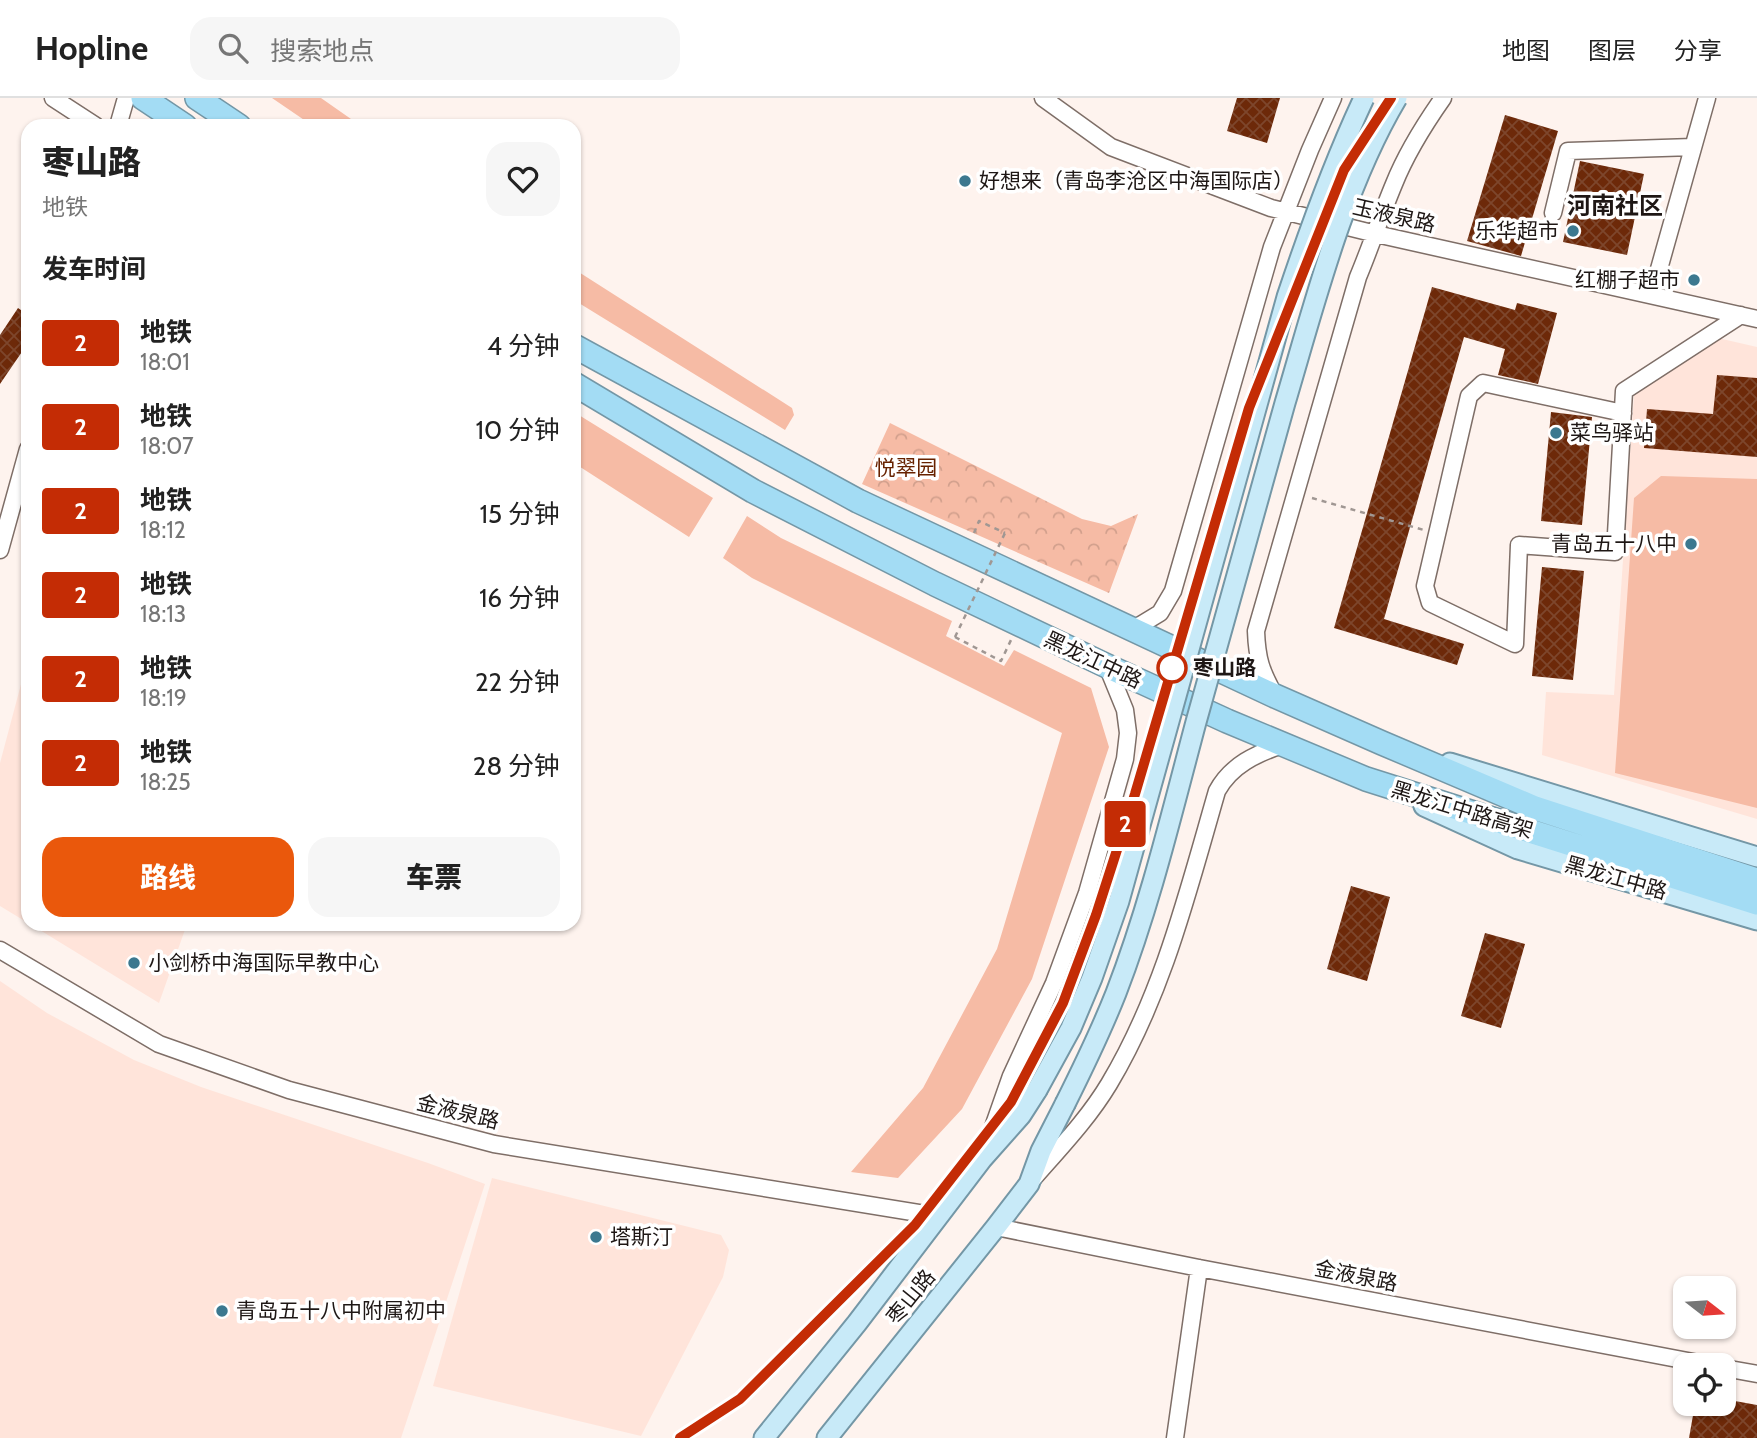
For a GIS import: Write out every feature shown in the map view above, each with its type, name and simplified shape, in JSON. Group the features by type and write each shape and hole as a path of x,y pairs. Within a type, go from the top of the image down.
{"highway":[{"path":"144,98 175,119"},
{"path":"197,98 228,119"},
{"name":"黑龙江中路","path":"581,350 858,501 1132,630 1382,743"},
{"name":"黑龙江中路","path":"581,388 753,491 935,584 1107,666 1282,745 1366,779"},
{"name":"黑龙江中路高架","path":"1382,743 1642,855"},
{"name":"黑龙江中路高架","path":"1366,779 1642,855"},
{"name":"黑龙江中路","path":"1642,855 1757,880"},
{"name":"黑龙江中路","path":"1642,855 1757,903"}],"main road":[{"name":"枣山路","path":"764,1438 857,1323 982,1159 1021,1115 1070,1028 1092,978 1119,901 1287,297 1314,216 1342,144 1364,98"},
{"name":"枣山路","path":"827,1438 1028,1184 1041,1151 1097,1040 1144,911 1313,306 1363,167 1396,98"},
{"name":"黑龙江中路","path":"1382,743 1757,856"},
{"name":"黑龙江中路","path":"1366,779 1518,849 1757,920"}],"street":[{"path":"53,98 85,119"},
{"path":"120,119 126,98"},
{"name":"玉液泉路","path":"1043,98 1111,147 1271,208 1749,317"},
{"path":"1132,630 1160,613 1173,591 1272,247 1333,98"},
{"path":"1275,696 1262,673 1256,631 1358,277 1394,182 1423,126 1443,98"},
{"path":"1652,295 1707,98"},
{"path":"1553,213 1568,151 1693,147"},
{"path":"1623,413 1483,383 1469,396 1425,586 1430,603 1515,645 1519,545 1615,552 1623,413 1624,391 1749,317"},
{"path":"0,550 21,474"},
{"name":"枣山路","path":"982,1159 1011,1076 1054,983 1087,893 1125,759 1128,733 1125,710 1107,666"},
{"name":"枣山路","path":"1028,1184 1084,1121 1108,1086 1133,1041 1171,948 1217,791 1228,775 1244,762 1282,745"},
{"name":"金液泉路","path":"0,950 159,1044 289,1090 495,1144 937,1216"},
{"name":"金液泉路","path":"996,1227 1673,1358"},
{"path":"1175,1438 1199,1268"},
{"path":"1736,1370 1757,1374"}],"path":[{"path":"1296,493 1437,534"},
{"path":"964,551 979,521 1005,533 954,637 1001,661 1019,624"}],"shaded area":[{"name":"青岛五十八中","path":"1718,338 1757,347 1757,819 1542,755 1546,692 1614,695 1634,395"},
{"path":"21,684 21,919 0,906 0,763"},
{"name":"小剑桥中海国际早教中心","path":"41,931 185,931 159,1003"},
{"name":"青岛五十八中附属初中","path":"0,981 47,1013 134,1060 201,1087 485,1184 401,1438 0,1438"},
{"path":"492,1178 721,1235 729,1250 723,1277 641,1436 433,1386"}],"green space":[{"path":"272,98 321,98 351,119 303,119"},
{"path":"581,273 792,408 794,415 785,430 581,304"},
{"path":"581,416 713,498 689,537 581,468"},
{"name":"悦翠园","path":"890,423 1082,519 1111,526 1138,514 1109,593 862,484"},
{"name":"青岛五十八中","path":"1661,476 1757,479 1757,808 1615,773 1634,498"},
{"path":"747,516 781,538 952,621 946,636 1004,666 1014,650 1091,688 1109,747 1032,979 962,1109 898,1178 851,1172 923,1088 997,949 1062,733 752,578 723,558"}],"building":[{"path":"1237,98 1280,98 1267,143 1227,131"},
{"path":"1505,115 1558,131 1521,256 1467,241"},
{"path":"1580,161 1644,174 1627,255 1563,242"},
{"path":"1432,287 1515,310 1517,303 1557,313 1538,384 1498,375 1505,349 1464,337 1384,619 1464,644 1457,665 1334,628"},
{"path":"18,308 21,310 21,353 0,384 0,335"},
{"path":"1717,375 1757,378 1757,457 1644,448 1647,409 1713,414"},
{"path":"1551,412 1592,417 1582,525 1541,521"},
{"path":"1542,567 1584,571 1573,680 1532,676"},
{"path":"1351,886 1390,897 1367,981 1327,969"},
{"path":"1485,933 1525,944 1501,1028 1461,1016"},
{"path":"1736,1401 1757,1405 1757,1438 1689,1438 1693,1416 1736,1416"}],"metro line":[{"name":"2","path":"680,1438 740,1399 915,1225 1011,1102 1063,1003 1096,915 1135,794 1249,408 1344,170 1391,98"}],"place":[{"name":"好想来（青岛李沧区中海国际店）","path":"965,181"},
{"name":"乐华超市","path":"1573,231"},
{"name":"红棚子超市","path":"1694,280"},
{"name":"菜鸟驿站","path":"1556,433"},
{"name":"青岛五十八中","path":"1691,544"},
{"name":"枣山路","path":"1172,668"},
{"name":"小剑桥中海国际早教中心","path":"134,963"},
{"name":"塔斯汀","path":"596,1237"},
{"name":"青岛五十八中附属初中","path":"222,1311"}],"district":[{"name":"河南社区","path":"1615,206"}]}
